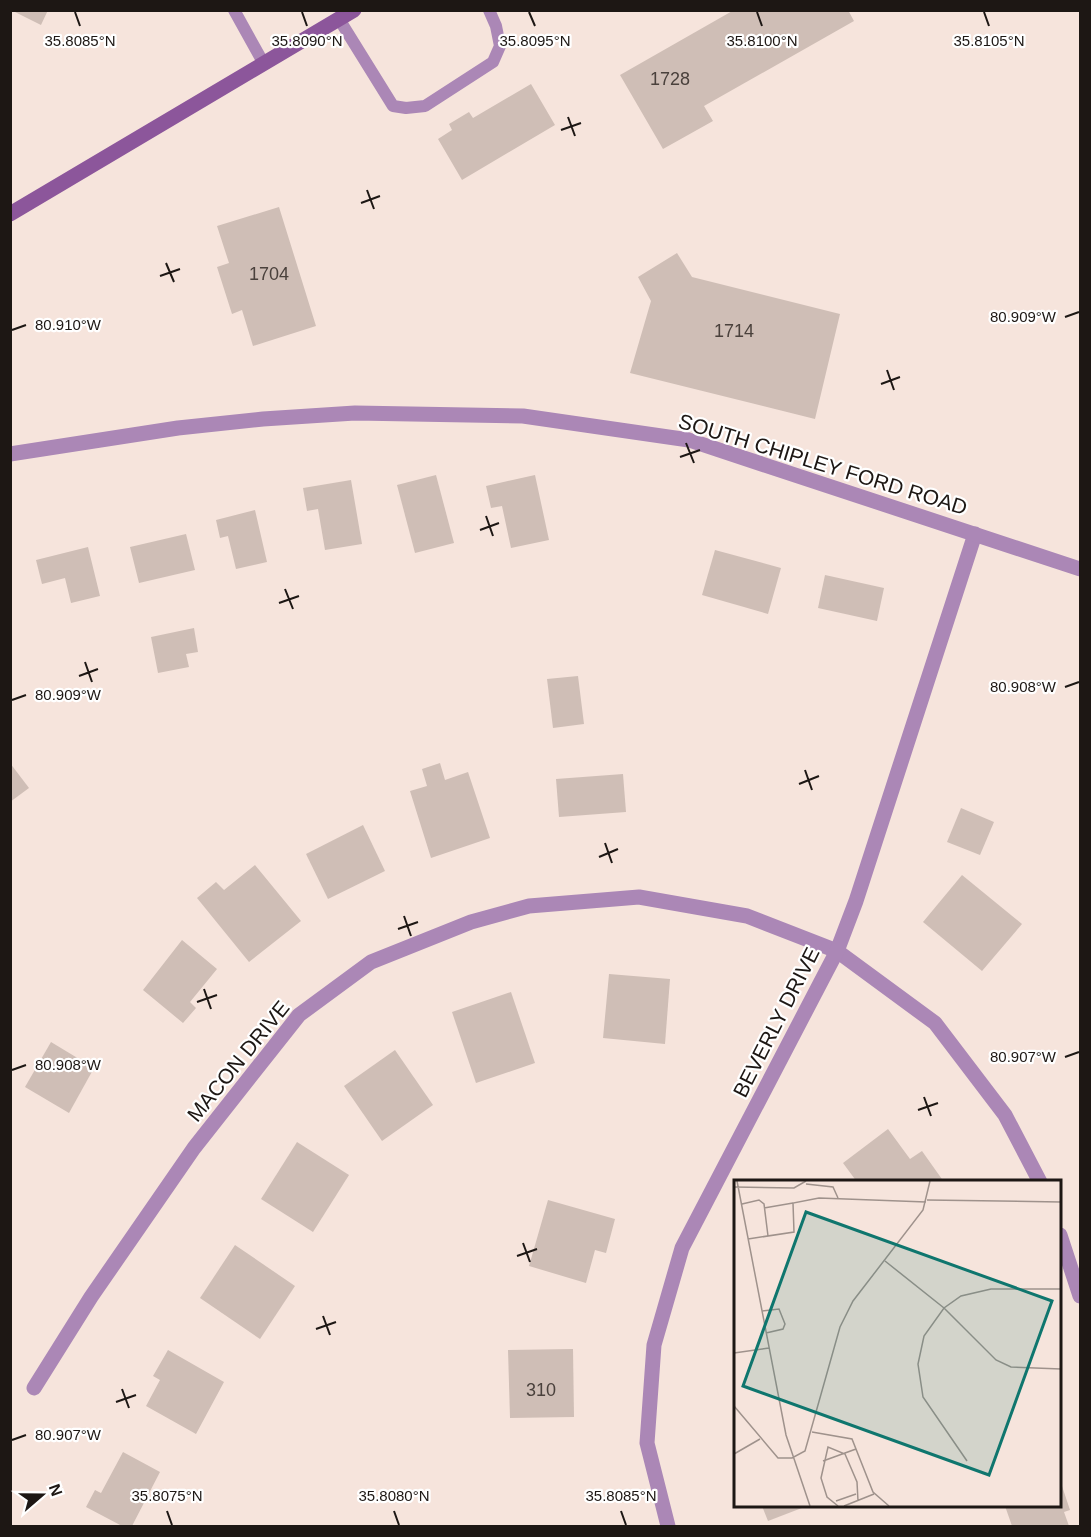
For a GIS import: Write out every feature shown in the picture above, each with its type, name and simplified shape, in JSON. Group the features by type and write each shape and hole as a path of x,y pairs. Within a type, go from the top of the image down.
{"main road":[{"path":"10,214 354,10"}],"street":[{"name":"SOUTH CHIPLEY FORD ROAD","path":"10,454 178,428 355,412 523,416 689,440 1080,569"},
{"name":"BEVERLY DRIVE","path":"668,1527 647,1443 654,1345 682,1248 837,951 975,534"},
{"name":"MACON DRIVE","path":"34,1388 91,1297 194,1148 299,1015 371,962 471,922 529,906 639,897 747,916 837,951 934,1023 1005,1115 1039,1180"},
{"path":"1061,1241 1080,1296"}],"lane":[{"path":"234,10 264,64"},
{"path":"339,19 393,106 406,108 425,106 493,62 500,46 496,26 489,10"}],"building":[{"path":"11,10 48,10 41,25"},
{"path":"734,10 848,10 854,21 704,106 713,121 663,149 620,75"},
{"path":"531,84 555,125 462,180 438,139 452,130 449,124 469,112 473,118"},
{"path":"279,207 316,326 253,346 242,310 232,314 217,267 229,263 217,226"},
{"path":"677,253 692,277 840,314 815,419 630,373 651,301 638,277"},
{"path":"436,475 454,543 415,553 397,485"},
{"path":"535,475 549,540 511,548 502,506 491,508 486,486"},
{"path":"351,480 362,544 325,550 318,509 307,511 303,488"},
{"path":"255,510 267,562 236,569 228,536 220,538 216,520"},
{"path":"186,534 195,570 139,583 130,547"},
{"path":"88,547 100,596 71,603 65,578 42,584 36,560"},
{"path":"715,550 781,568 768,614 702,595"},
{"path":"825,575 884,588 877,621 818,608"},
{"path":"194,628 198,652 186,654 189,667 158,673 151,637"},
{"path":"578,676 584,724 553,728 547,679"},
{"path":"10,763 29,788 10,802"},
{"path":"440,763 445,780 468,772 490,838 431,858 410,791 427,786 422,769"},
{"path":"623,774 626,812 559,817 556,779"},
{"path":"961,808 994,822 980,855 947,842"},
{"path":"363,825 385,871 328,899 306,854"},
{"path":"255,865 301,921 249,962 197,898 216,882 224,890"},
{"path":"962,875 1022,924 982,971 923,922"},
{"path":"182,940 217,969 190,1002 196,1008 183,1023 143,990"},
{"path":"609,974 670,979 665,1044 603,1038"},
{"path":"511,992 535,1063 476,1083 452,1012"},
{"path":"51,1042 94,1068 69,1113 25,1087"},
{"path":"395,1050 433,1105 382,1141 344,1086"},
{"path":"888,1129 910,1159 922,1151 943,1180 856,1180 843,1163"},
{"path":"297,1142 349,1175 313,1232 261,1199"},
{"path":"548,1200 615,1219 606,1253 595,1250 586,1283 529,1266"},
{"path":"235,1245 295,1286 260,1339 200,1298"},
{"path":"573,1349 574,1417 510,1418 508,1350"},
{"path":"168,1350 224,1382 196,1434 146,1406 160,1380 153,1376"},
{"path":"123,1452 160,1472 132,1526 122,1526 86,1507 95,1490 101,1493"},
{"path":"1061,1483 1070,1510 1064,1512 1069,1526 1012,1526 1005,1507 1061,1507"},
{"path":"762,1507 804,1507 768,1521"}]}
